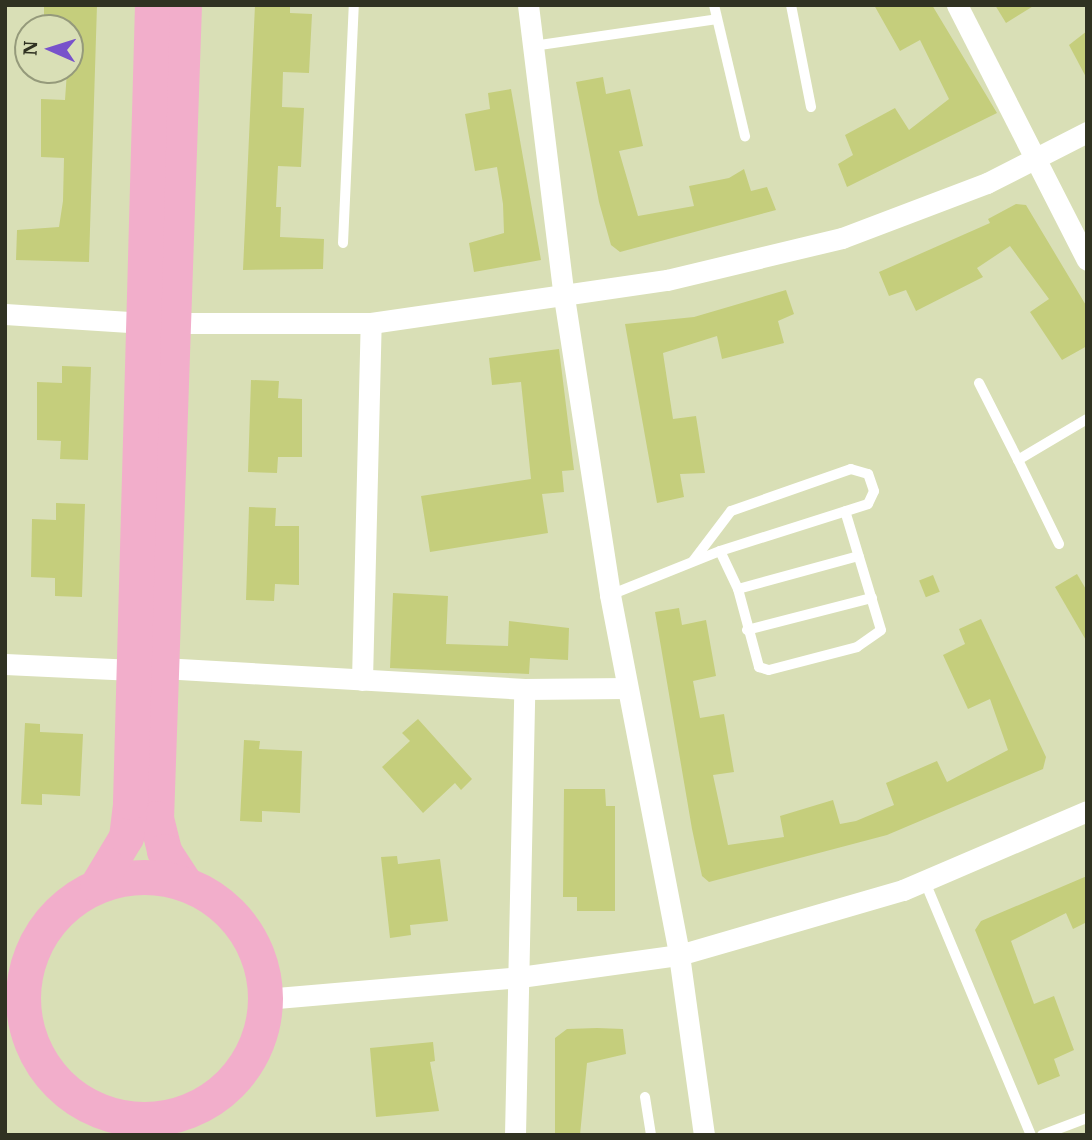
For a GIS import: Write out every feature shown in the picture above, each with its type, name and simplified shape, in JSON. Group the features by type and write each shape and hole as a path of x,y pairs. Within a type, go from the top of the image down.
{"main road":[{"path":"152,5 160,323"},
{"path":"184,5 160,323 148,669 156,818 164,852 185,883"},
{"path":"97,885 125,837 148,669"},
{"path":"77,1099 127,1118 172,1124 210,1100 235,1077 254,1049 265,999 261,966 248,935 214,898 185,883 132,877 97,885 71,901 44,929 14,993 36,1054 77,1099 103,1135"}],"street":[{"path":"528,5 564,297 610,595 679,955 704,1135"},
{"path":"957,5 1033,160 1087,260"},
{"path":"5,314 160,323 371,323 667,280 842,238 1033,160 1087,132"},
{"path":"362,680 371,323"},
{"path":"5,664 524,689 627,688"},
{"path":"515,1135 524,689"},
{"path":"265,999 520,977 679,955 925,882 1087,811"}],"lane":[{"path":"343,243 354,5"},
{"path":"714,5 745,136"},
{"path":"791,5 811,107"},
{"path":"533,46 717,19"},
{"path":"979,383 1059,544"},
{"path":"1018,460 1087,418"},
{"path":"610,595 720,551 868,504 874,491 869,474 851,469 731,511 693,561"},
{"path":"720,551 738,589 752,657 769,670 876,637 881,630 845,511"},
{"path":"738,589 859,556"},
{"path":"747,630 872,598"},
{"path":"925,882 1031,1135"},
{"path":"645,1097 651,1135"},
{"path":"1042,1135 1087,1118"}],"building":[{"path":"97,5 89,262 16,260 17,230 59,227 63,201 64,158 41,157 41,99 65,100 66,84 84,84 84,14 44,14 44,6"},
{"path":"255,5 290,5 290,13 312,14 309,73 283,72 282,107 304,108 301,167 278,166 276,207 281,207 280,237 324,239 323,269 243,270"},
{"path":"874,5 932,5 997,113 847,187 838,164 853,155 845,135 895,108 909,130 949,99 920,40 900,51"},
{"path":"995,5 1035,5 1006,23"},
{"path":"1087,31 1087,79 1069,45"},
{"path":"603,77 606,94 630,89 643,146 619,151 638,216 694,206 689,186 729,178 744,169 751,191 767,187 776,210 620,252 611,245 599,202 576,82"},
{"path":"511,89 541,260 474,272 469,243 504,233 503,204 497,167 475,171 465,114 490,109 488,93"},
{"path":"1016,204 1026,205 1087,307 1087,346 1062,360 1030,312 1049,299 1010,246 977,268 983,277 916,311 906,290 889,296 879,272 990,223 988,219"},
{"path":"786,290 794,314 778,321 784,343 722,359 717,336 663,353 673,419 696,416 705,473 680,474 684,497 657,503 625,324 694,317"},
{"path":"559,349 574,470 562,471 564,492 542,494 548,533 430,552 421,496 531,479 521,382 492,385 489,358"},
{"path":"62,366 91,367 88,460 60,459 61,441 37,440 37,382 62,383"},
{"path":"251,380 279,381 278,398 302,399 302,457 278,457 277,473 248,472"},
{"path":"56,503 85,504 82,597 55,596 55,578 31,577 32,519 56,520"},
{"path":"249,507 276,508 275,526 299,526 299,585 275,584 274,601 246,600"},
{"path":"1077,574 1087,591 1087,642 1055,587"},
{"path":"933,575 940,592 926,597 919,581"},
{"path":"393,593 448,596 446,644 508,646 509,621 569,628 568,660 530,658 529,674 390,668"},
{"path":"679,608 682,625 706,620 716,676 693,681 700,718 724,714 734,772 713,775 728,845 784,837 780,816 833,800 840,824 856,821 894,805 886,783 937,761 947,782 1008,750 990,699 968,709 943,655 965,644 959,629 981,619 1046,757 1043,769 887,835 709,882 702,876 692,829 655,612"},
{"path":"418,719 472,779 461,790 455,783 423,813 382,767 410,741 402,733"},
{"path":"25,723 40,724 40,732 83,734 80,796 42,794 42,805 21,804"},
{"path":"244,740 260,741 259,749 302,751 300,813 262,811 262,822 240,821"},
{"path":"564,789 605,789 606,806 615,806 615,911 577,911 577,897 563,897"},
{"path":"397,856 398,864 440,859 448,921 410,925 411,935 390,938 381,857"},
{"path":"1087,876 1087,922 1073,929 1066,913 1011,941 1034,1004 1054,996 1074,1050 1054,1059 1060,1076 1038,1085 975,930 981,921"},
{"path":"567,1029 623,1029 626,1054 587,1063 580,1135 555,1135 555,1038"},
{"path":"433,1042 435,1061 430,1062 439,1111 376,1117 370,1048"}]}
